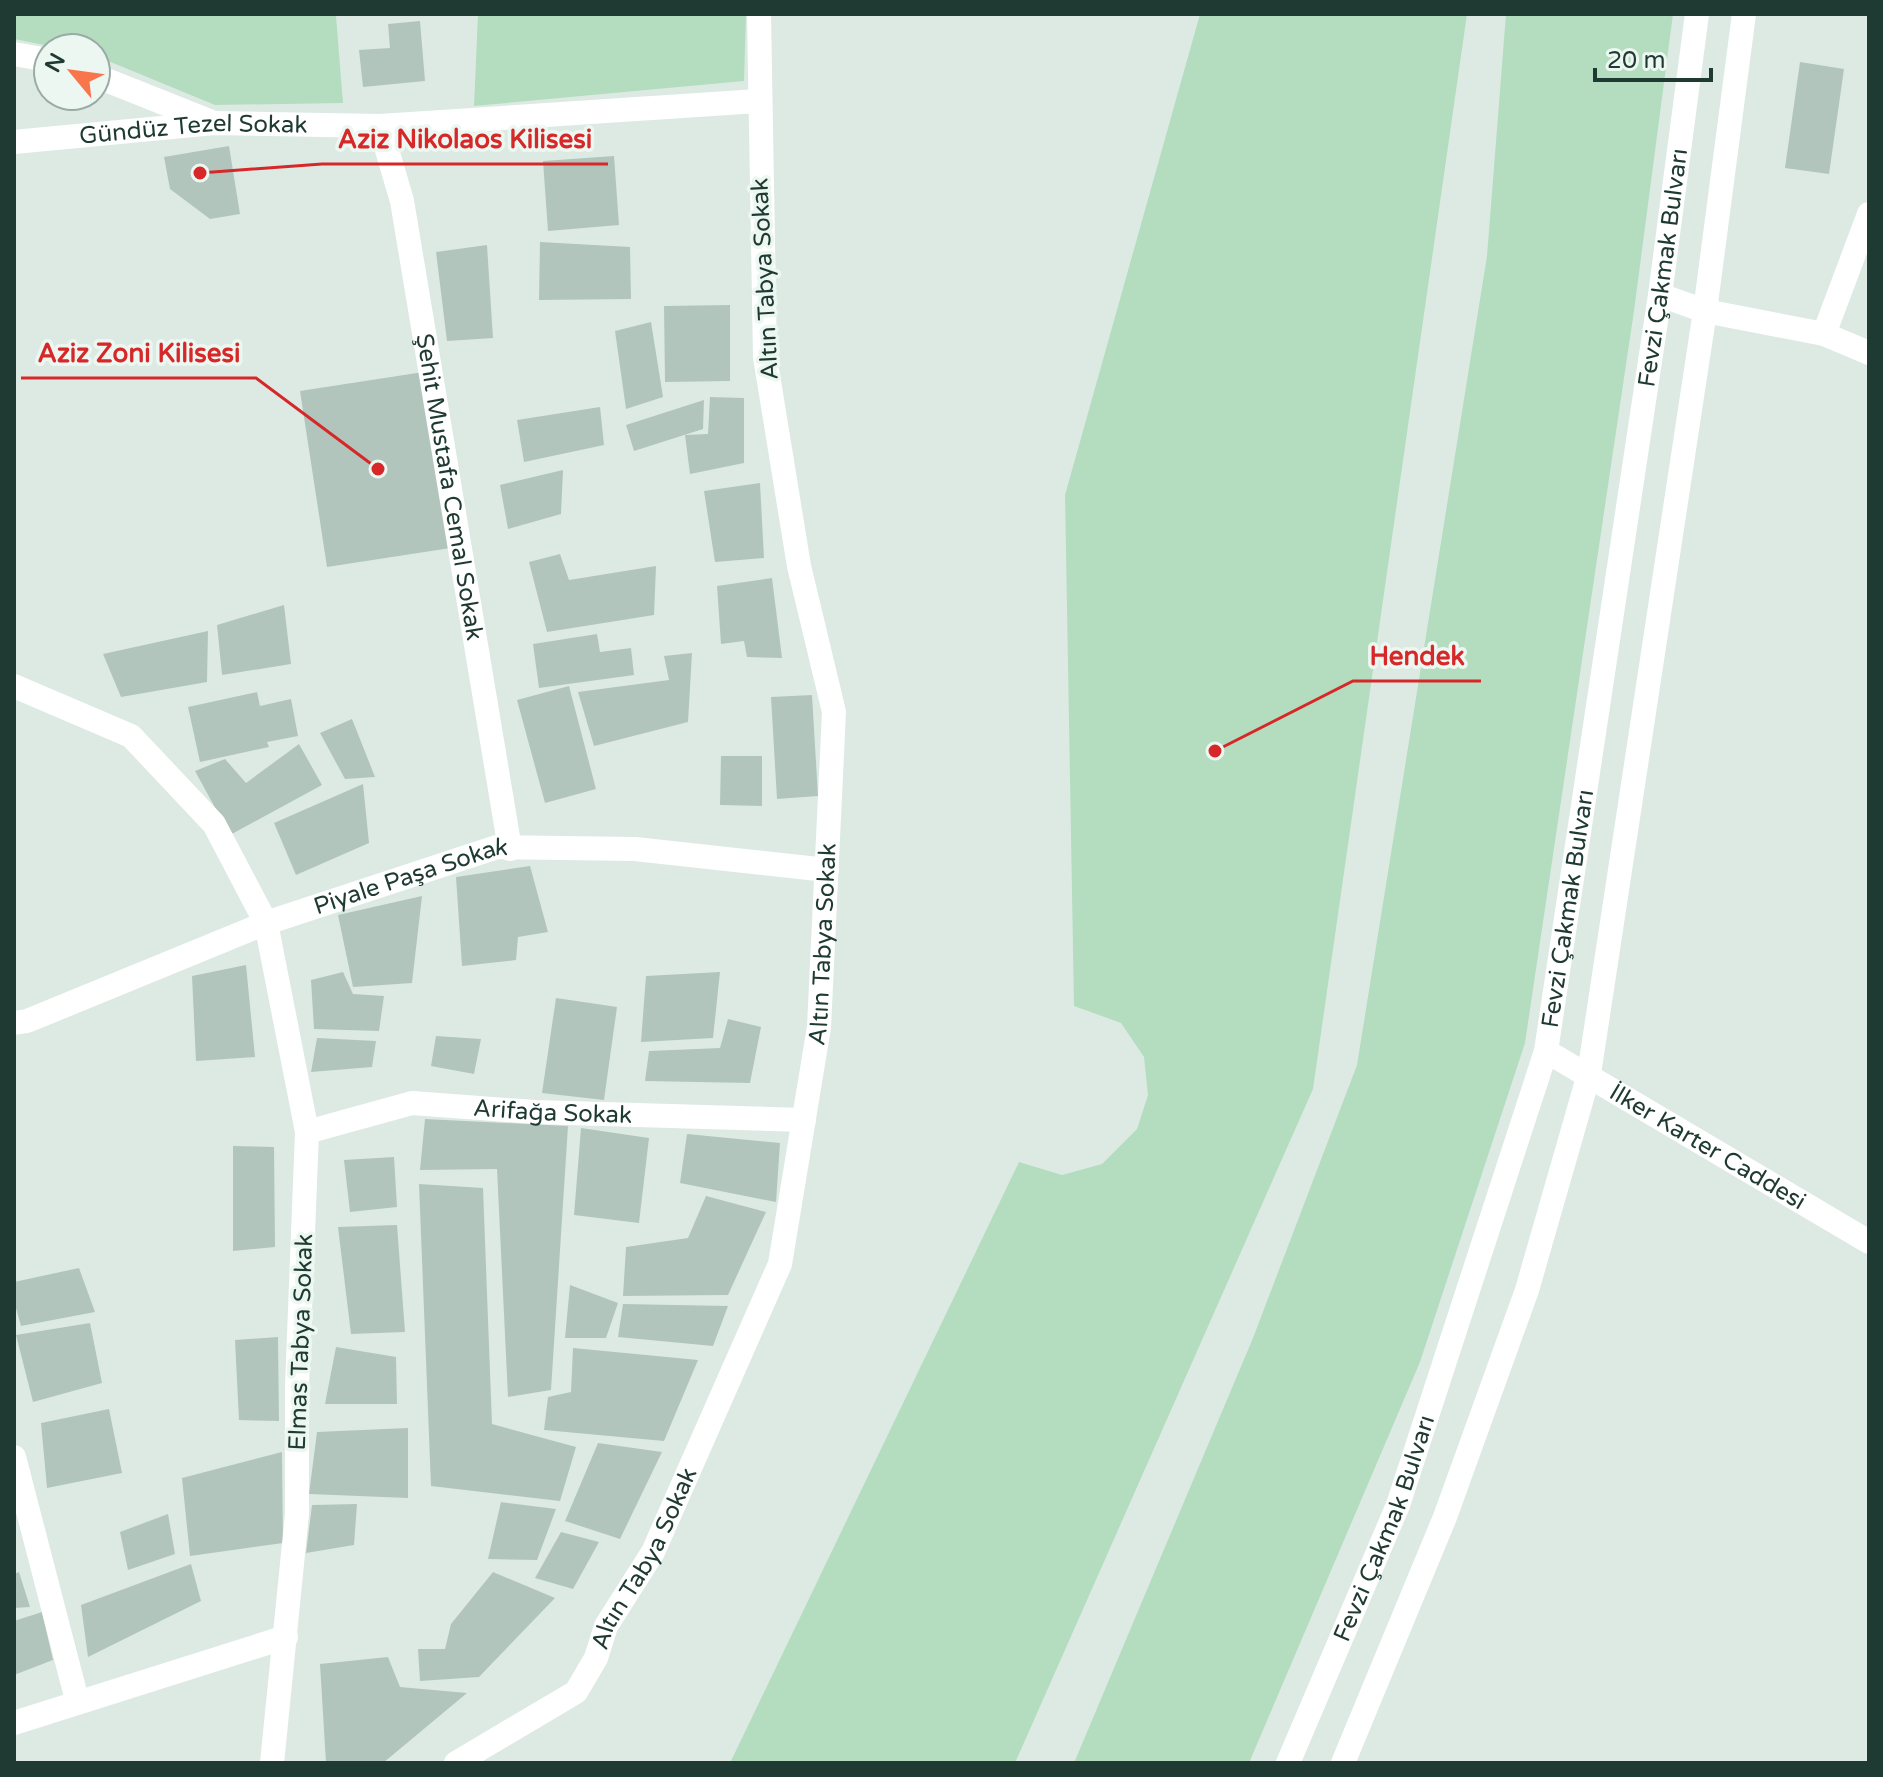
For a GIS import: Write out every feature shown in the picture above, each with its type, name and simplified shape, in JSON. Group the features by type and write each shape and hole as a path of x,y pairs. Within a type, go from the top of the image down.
{"street":[{"name":"Altın Tabya Sokak","path":"456,1763 576,1692 596,1658 606,1626 653,1552 780,1264 819,1027 834,712 799,566 765,357 758,101 759,14"},
{"name":"Fevzi Çakmak Bulvarı","path":"1288,1763 1398,1505 1546,1051 1660,295 1697,14"},
{"name":"Fevzi Çakmak Bulvarı","path":"1343,1763 1445,1517 1527,1290 1589,1074 1705,311 1744,14"},
{"path":"112,82 214,123"},
{"name":"Gündüz Tezel Sokak","path":"14,142 214,123 380,126 758,101"},
{"name":"Şehit Mustafa Cemal Sokak","path":"380,126 402,201 510,849"},
{"path":"1824,334 1869,214"},
{"path":"1660,295 1705,311 1824,334 1869,353"},
{"name":"Elmas Tabya Sokak","path":"14,686 131,736 214,824 266,923 307,1132 297,1386 297,1514 272,1763"},
{"name":"Piyale Paşa Sokak","path":"14,1023 27,1021 266,923 497,847 635,849 827,870"},
{"name":"İlker Karter Caddesi","path":"1546,1051 1869,1242"},
{"name":"Arifağa Sokak","path":"307,1132 412,1103 535,1112 804,1120"},
{"path":"14,1457 77,1700"},
{"path":"14,1723 77,1700 286,1637"}],"green space":[{"path":"14,14 361,14 336,16 343,103 215,105 112,63 112,32 32,32 32,43 14,39"},
{"path":"478,14 746,14 744,81 474,106"},
{"path":"1200,14 1467,14 1313,1089 1015,1763 730,1763 1019,1162 1062,1175 1102,1164 1137,1129 1148,1095 1144,1057 1121,1023 1074,1006 1065,495"},
{"path":"1506,14 1673,14 1634,311 1525,1043 1420,1362 1249,1763 1074,1763 1253,1338 1357,1065 1487,256"}],"building":[{"path":"420,21 425,81 363,87 359,50 390,48 388,24"},
{"path":"1800,62 1844,69 1829,174 1785,168"},
{"path":"229,146 240,214 210,219 170,189 164,157"},
{"path":"614,156 619,225 548,231 543,161"},
{"path":"540,242 630,247 631,299 539,300"},
{"path":"487,245 493,338 447,341 436,252"},
{"path":"730,305 730,381 665,382 664,306"},
{"path":"651,322 663,397 626,409 615,331"},
{"path":"430,371 457,547 327,567 300,391"},
{"path":"710,397 744,398 744,463 690,474 685,435 708,434"},
{"path":"704,400 703,429 634,451 626,425"},
{"path":"600,407 604,445 524,462 517,420"},
{"path":"563,470 561,514 508,529 500,485"},
{"path":"760,483 764,558 715,562 704,491"},
{"path":"560,554 569,580 656,566 654,615 547,632 529,562"},
{"path":"772,578 782,658 747,657 744,641 721,644 717,586"},
{"path":"284,605 291,664 222,675 217,625"},
{"path":"208,631 207,682 121,697 103,654"},
{"path":"597,634 600,652 631,648 634,675 539,688 533,644"},
{"path":"692,653 688,722 594,746 578,692 669,680 664,656"},
{"path":"569,686 596,789 545,803 517,700"},
{"path":"257,692 260,706 291,699 298,736 267,742 269,747 200,762 188,707"},
{"path":"812,695 818,796 777,799 771,697"},
{"path":"352,719 375,777 345,779 320,733"},
{"path":"299,744 322,785 230,835 195,771 225,759 246,783"},
{"path":"721,756 762,756 762,806 720,805"},
{"path":"363,784 369,843 296,875 274,823"},
{"path":"530,866 548,932 518,937 516,960 462,966 456,877"},
{"path":"422,896 412,983 353,987 338,915"},
{"path":"246,965 255,1057 196,1061 192,976"},
{"path":"343,972 353,994 384,996 379,1031 314,1029 311,980"},
{"path":"720,972 713,1038 641,1042 646,976"},
{"path":"556,998 617,1007 604,1100 542,1093"},
{"path":"728,1019 761,1027 750,1083 645,1081 649,1051 720,1048"},
{"path":"436,1036 481,1039 474,1074 431,1066"},
{"path":"317,1038 376,1041 372,1067 311,1072"},
{"path":"425,1119 568,1126 551,1390 508,1397 497,1169 420,1170"},
{"path":"581,1128 649,1138 639,1223 574,1215"},
{"path":"687,1134 780,1143 776,1202 680,1183"},
{"path":"233,1146 274,1147 275,1247 233,1251"},
{"path":"394,1157 397,1207 350,1212 344,1160"},
{"path":"419,1184 483,1188 492,1424 576,1447 560,1501 431,1486"},
{"path":"706,1196 766,1212 728,1295 623,1296 626,1247 688,1238"},
{"path":"397,1225 405,1332 351,1334 338,1227"},
{"path":"79,1268 95,1312 21,1326 14,1301 14,1282"},
{"path":"570,1285 618,1303 606,1338 565,1338"},
{"path":"623,1304 728,1306 713,1346 618,1337"},
{"path":"90,1323 102,1383 33,1402 16,1335"},
{"path":"278,1337 279,1421 239,1420 235,1340"},
{"path":"336,1347 396,1357 397,1404 325,1404"},
{"path":"573,1348 698,1360 664,1441 544,1430 548,1397 571,1392"},
{"path":"109,1409 122,1473 47,1488 41,1423"},
{"path":"408,1428 408,1498 309,1494 317,1432"},
{"path":"598,1443 662,1452 620,1539 565,1521"},
{"path":"282,1452 283,1543 190,1556 182,1478"},
{"path":"501,1502 556,1509 537,1560 488,1559"},
{"path":"357,1504 354,1545 306,1553 312,1505"},
{"path":"168,1514 175,1554 128,1570 120,1532"},
{"path":"561,1532 599,1542 573,1589 535,1578"},
{"path":"191,1564 201,1601 88,1657 81,1605"},
{"path":"19,1572 30,1607 14,1608 14,1574"},
{"path":"493,1572 555,1598 479,1677 420,1681 418,1649 445,1649 451,1624"},
{"path":"42,1612 53,1660 14,1675 14,1621"},
{"path":"388,1657 400,1687 467,1693 383,1763 326,1763 320,1664"}],"place":[{"name":"Aziz Nikolaos Kilisesi","path":"200,173"},
{"name":"Aziz Zoni Kilisesi","path":"378,469"},
{"name":"Hendek","path":"1215,751"}]}
